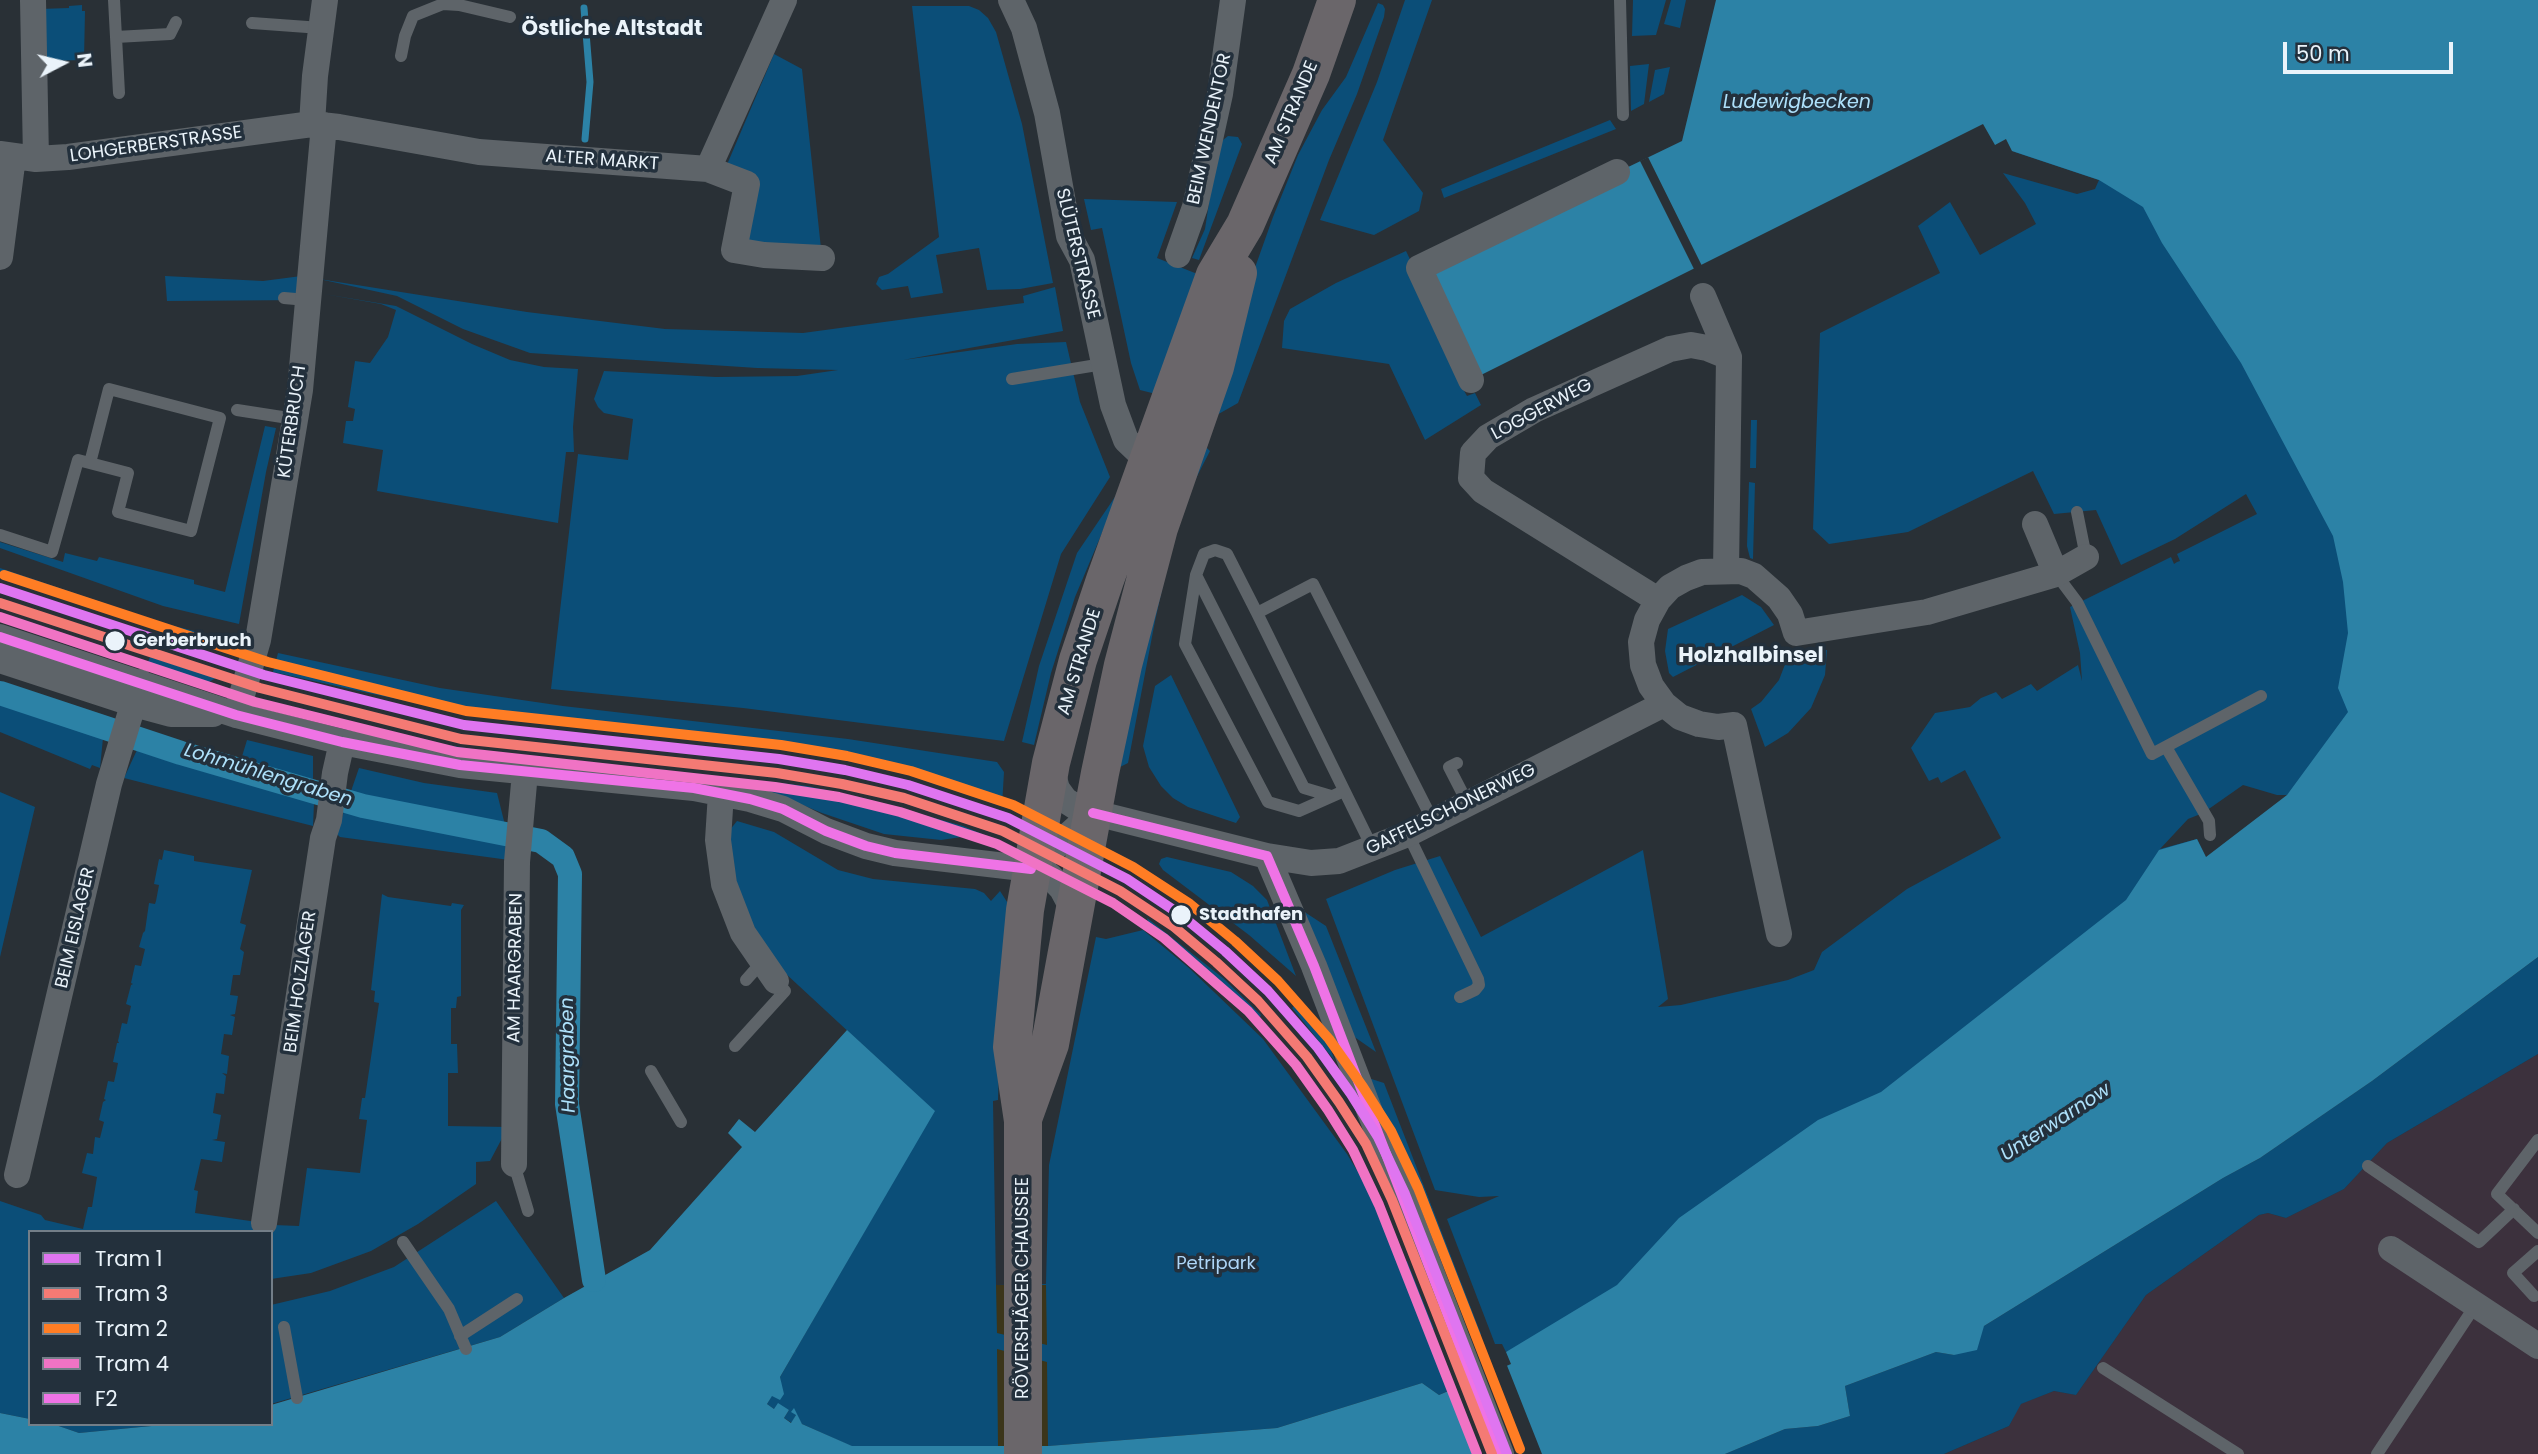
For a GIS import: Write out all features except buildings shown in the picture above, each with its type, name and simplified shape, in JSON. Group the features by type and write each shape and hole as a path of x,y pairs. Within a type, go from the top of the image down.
{"main road":[{"name":"AM STRANDE","path":"1031,869 1051,763 1078,660 1147,460 1215,275 1245,225 1311,74 1337,0"},
{"name":"AM STRANDE","path":"1072,928 1123,665 1160,528 1215,367 1236,285 1245,225"},
{"name":"AM STRANDE","path":"1147,460 1160,528"},
{"name":"RÖVERSHÄGER CHAUSSEE","path":"1023,1454 1023,1121 1012,1047 1031,869"},
{"name":"RÖVERSHÄGER CHAUSSEE","path":"1023,1121 1050,1044 1072,928"}],"street":[{"path":"0,257 16,157 33,0"},
{"name":"KÜTERBRUCH","path":"236,715 277,579 300,390 295,299 318,125 321,29 325,0"},
{"path":"708,169 784,0"},
{"name":"SLÜTERSTRASSE","path":"1011,0 1024,28 1046,113 1069,236 1082,260 1112,405 1126,440 1147,460"},
{"name":"BEIM WENDENTOR","path":"1178,255 1195,207 1220,94 1233,0"},
{"name":"LOHGERBERSTRASSE","path":"16,157 68,158 122,142 318,125"},
{"name":"ALTER MARKT","path":"318,125 479,152 708,169 747,184 734,250 764,255 822,258"},
{"path":"1471,380 1419,268 1617,172"},
{"path":"1703,296 1729,357 1726,570"},
{"name":"LOGGERWEG","path":"1658,600 1483,491 1471,478 1473,453 1488,437 1534,410 1670,349 1691,345 1729,357"},
{"path":"2035,524 2056,574"},
{"path":"1779,934 1734,724 1718,727 1680,717 1664,704 1651,686 1643,665 1641,642 1647,620 1658,600 1670,587 1702,572 1741,571 1754,576 1779,598 1790,614 1796,633 1927,612 2056,574 2086,557"},
{"path":"0,637 134,703"},
{"path":"0,660 134,703 236,715 342,742 460,765 694,788 750,799 783,809 826,831 866,846 895,853 1031,869 1093,813"},
{"name":"BEIM EISLAGER","path":"17,1175 112,776 134,703"},
{"name":"GAFFELSCHONERWEG","path":"1051,763 1057,789 1065,800 1079,809 1267,856 1311,863 1339,861 1408,834 1664,704"},
{"name":"BEIM HOLZLAGER","path":"264,1223 323,838 329,820 342,742"},
{"name":"AM HAARGRABEN","path":"514,1164 517,862 525,772"},
{"path":"721,793 718,839 724,884 739,927 761,974"},
{"path":"1267,856 1314,966 1501,1454"},
{"name":"RÖVERSHÄGER CHAUSSEE","path":"1031,869 1049,875 1062,889 1070,904 1072,928"},
{"path":"2391,1249 2538,1346"}],"lane":[{"path":"114,0 119,93"},
{"path":"1620,0 1623,115"},
{"path":"401,56 413,16 443,4 510,17"},
{"path":"116,37 170,34 176,22"},
{"path":"252,23 321,29"},
{"path":"1012,379 1102,364"},
{"path":"0,536 52,552 78,460 128,473 118,512 191,531 220,418 109,388 90,463"},
{"path":"237,410 295,419"},
{"path":"2077,512 2086,557"},
{"path":"1344,791 1299,811 1268,802 1185,644 1196,575 1204,554 1215,550 1227,554 1373,849"},
{"path":"2056,574 2077,602 2152,754 2261,696"},
{"path":"1196,575 1304,788 1331,796"},
{"path":"1257,613 1313,584 1433,821"},
{"path":"2166,747 2209,821 2210,835"},
{"path":"1457,763 1449,767 1468,804"},
{"path":"1408,834 1478,979 1479,985 1475,990 1460,998"},
{"path":"735,1046 785,991 761,974"},
{"path":"651,1071 681,1122"},
{"path":"2538,1140 2497,1194 2538,1233"},
{"path":"514,1164 528,1211"},
{"path":"2368,1166 2479,1242 2514,1209"},
{"path":"403,1242 449,1309 466,1349"},
{"path":"2534,1296 2513,1273 2538,1251"},
{"path":"460,1336 517,1299"},
{"path":"2377,1454 2475,1306"},
{"path":"284,1327 297,1398"},
{"path":"2103,1368 2238,1454"}],"shaded area":[{"path":"2538,1054 2538,1454 1944,1454 2009,1426 2020,1404 2054,1391 2076,1395 2146,1295 2259,1215 2268,1213 2286,1218 2344,1189 2387,1143"}],"green space":[{"path":"1405,0 1432,0 1383,140 1423,193 1419,211 1374,235 1320,220 1377,82"},
{"path":"1633,0 1666,0 1656,35 1632,36"},
{"path":"1671,0 1686,0 1680,28 1664,24"},
{"path":"1378,3 1385,9 1384,17 1238,403 1215,416 1247,290 1273,217 1298,155 1322,110 1346,77"},
{"path":"82,5 82,11 85,11 84,60 41,61 40,9"},
{"path":"912,6 969,6 988,18 996,32 1022,124 1053,283 1020,289 987,290 979,248 936,255 943,293 911,298 908,286 882,290 876,284 879,277 888,274 939,237"},
{"path":"774,54 802,69 822,258 734,250 747,184 723,174"},
{"path":"1649,64 1644,104 1631,111 1630,66"},
{"path":"1670,67 1664,94 1649,102 1655,70"},
{"path":"1610,120 1616,129 1444,198 1441,189"},
{"path":"1228,136 1238,137 1242,144 1199,260 1192,258 1205,229 1218,144"},
{"path":"2012,151 2047,156 2137,193 2332,506 2395,688 2287,795 2277,795 2243,785 2203,813 2188,819 2160,849 2197,839 2206,858 1595,1324 1506,1352 1502,1344 1495,1344 1447,1219 1499,1196 1479,1197 1435,1190 1326,899 1395,870 1440,856 1481,937 1643,850 1668,999 1658,1007 1681,1005 1788,980 1814,970 1822,952 1907,889 2001,838 1965,770 1941,783 1938,777 1929,781 1911,748 1935,713 1970,707 1981,698 1996,692 2002,699 2031,684 2037,691 2078,665 2082,681 2080,653 2070,607 2171,557 2174,564 2180,561 2177,554 2257,514 2246,494 2175,539 2121,565 2096,510 2054,514 2033,471 1908,532 1829,544 1813,529 1820,333 1940,273 1918,226 1950,202 1980,255 2036,224 2025,203 2003,173 2077,194 2095,189 2099,180"},
{"path":"1084,199 1177,202 1157,258 1200,275 1156,394 1140,390 1131,363 1102,228 1091,230"},
{"path":"1406,251 1465,374 1457,378 1467,396 1475,393 1481,405 1425,440 1389,364 1282,348 1284,321 1290,309 1336,283"},
{"path":"309,275 307,300 167,301 165,276 263,281"},
{"path":"319,279 527,312 665,329 803,333 1024,303 1023,296 1055,287 1063,331 903,360 1017,344 1066,342 1080,402 1110,477 1061,554 1004,741 743,708 551,689 578,454 628,460 633,419 604,413 594,399 604,371 716,377 797,376 838,370 757,368 530,353 463,329 397,296"},
{"path":"324,294 396,306 510,360 544,367 578,369 573,427 574,452 566,452 558,523 377,491 383,450 343,443 346,421 353,421 355,409 348,407 355,361 370,363 388,337 396,310 381,304"},
{"path":"1751,420 1757,420 1756,468 1750,468"},
{"path":"265,426 276,428 239,624 163,606 0,548 0,542 63,562 65,553 97,561 99,557 194,580 194,584 225,592"},
{"path":"1204,445 1210,451 1192,486 1172,545 1128,763 1118,768 1160,574"},
{"path":"1749,482 1755,483 1753,559 1750,558 1747,546"},
{"path":"1121,488 1075,597 1051,673 1034,745 1022,742 1039,666 1077,553"},
{"path":"0,568 166,624 227,639 225,648 0,574"},
{"path":"1742,595 1761,607 1774,625 1673,677 1669,673 1665,651 1668,629"},
{"path":"1827,650 1825,675 1811,708 1788,733 1765,747 1751,709 1761,702 1779,680 1789,654"},
{"path":"278,653 440,688 563,706 848,739 997,762 1004,772 1002,806 913,770 798,750 492,718 368,693 273,672"},
{"path":"150,657 216,678 207,683 180,681 145,669"},
{"path":"1171,675 1240,817 1236,823 1188,807 1173,798 1161,786 1149,767 1143,746 1155,686"},
{"path":"256,699 391,736 497,753 807,786 863,798 963,826 982,834 941,840 884,834 778,795 390,740 264,709"},
{"path":"0,701 103,738 100,768 92,765 90,769 0,732"},
{"path":"247,740 313,756 313,779 240,763"},
{"path":"137,750 314,803 313,826 124,778"},
{"path":"359,768 424,783 497,793 505,825 408,808 350,794"},
{"path":"0,792 35,807 0,957"},
{"path":"344,811 507,841 509,860 340,837 337,834"},
{"name":"Petripark","path":"737,821 774,832 838,870 873,879 975,889 984,893 991,901 1000,891 1009,905 998,1100 993,1101 996,1285 1046,1284 1049,1165 1096,937 1106,939 1143,930 1189,968 1263,1039 1347,1154 1386,1218 1404,1263 1407,1261 1434,1329 1429,1331 1452,1389 1439,1395 1422,1383 1277,1428 1048,1446 851,1446 802,1424 796,1415 792,1423 784,1418 789,1410 774,1409 767,1404 772,1395 781,1388 780,1377 934,1111 771,960 736,894 729,831"},
{"path":"164,850 194,856 194,861 252,870 240,923 246,925 240,949 244,952 240,975 233,975 230,995 238,996 235,1014 230,1015 235,1017 232,1035 224,1034 221,1054 229,1056 227,1074 222,1073 226,1076 224,1094 216,1093 213,1113 221,1115 217,1139 212,1140 225,1142 222,1162 201,1159 194,1190 198,1191 195,1213 264,1223 263,1230 28,1230 28,1419 0,1413 0,1201 41,1215 45,1220 83,1229 88,1207 92,1207 97,1177 82,1173 87,1153 93,1154 95,1137 100,1138 104,1122 99,1120 103,1102 106,1100 108,1081 114,1082 118,1063 113,1062 117,1043 122,1023 127,1024 131,1006 126,1004 133,984 135,965 141,966 145,949 139,947 145,931 149,903 155,904 156,901 159,885 154,884 159,859 162,860"},
{"path":"1167,857 1231,872 1253,886 1267,900 1296,976 1249,935 1163,870 1159,864 1161,859"},
{"path":"382,894 451,906 452,903 464,905 461,910 461,996 457,997 456,1008 451,1008 451,1044 457,1044 458,1073 448,1073 448,1126 508,1127 490,1161 476,1162 476,1184 418,1224 371,1251 311,1273 273,1279 274,1225 299,1226 307,1168 360,1173 367,1120 359,1119 362,1098 365,1098 379,1003 374,1002 375,991 371,990"},
{"path":"1303,911 1326,926 1376,1052 1353,1036"},
{"path":"1147,918 1223,978 1261,1015 1260,1017 1149,924"},
{"path":"2538,957 2538,1054 2387,1143 2344,1189 2286,1218 2268,1213 2259,1215 2146,1295 2076,1395 2054,1391 2021,1404 2009,1426 1944,1454 1725,1454 1785,1429 1818,1426 1850,1416 1845,1386 1936,1352 1954,1355 1984,1326 2223,1178 2260,1158 2372,1081"},
{"path":"1299,1001 1320,1023 1335,1061 1292,1008"},
{"path":"1362,1076 1384,1083 1481,1334 1479,1342 1444,1254 1436,1257"},
{"path":"496,1201 564,1298 500,1337 273,1403 273,1305 330,1291 394,1267"},
{"path":"59,1426 151,1426 79,1433"}],"sand":[{"path":"996,1285 1046,1285 1047,1345 997,1333"},
{"path":"997,1349 1047,1362 1048,1446 998,1446"}],"water":[{"path":"1716,0 2538,0 2538,957 2372,1081 2260,1158 2223,1178 1984,1326 1977,1350 1954,1355 1936,1352 1845,1386 1850,1416 1818,1426 1785,1429 1725,1454 0,1454 0,1413 28,1419 28,1426 59,1426 79,1433 151,1426 273,1426 273,1404 500,1337 650,1250 742,1147 728,1133 739,1119 755,1132 847,1030 935,1111 780,1377 784,1394 780,1400 772,1396 767,1404 774,1409 778,1403 789,1410 784,1418 791,1423 796,1415 791,1412 794,1408 802,1424 852,1446 1048,1446 1277,1428 1422,1383 1439,1395 1511,1364 1506,1352 1617,1285 1679,1218 1818,1120 1881,1092 2126,900 2159,850 2197,839 2206,857 2287,795 2348,712 2338,688 2348,633 2343,582 2333,536 2241,363 2162,243 2143,207 2099,180 2012,151 2006,139 1995,145 1983,124 1471,380 1419,268 1682,141"}],"pier":[{"path":"1648,157 1703,268 1695,271 1640,161"},
{"path":"1506,1363 1542,1454 1477,1454 1450,1386"}],"waterway":[{"path":"584,8 590,82 585,139"},
{"name":"Lohmühlengraben","path":"0,693 181,753 363,806 541,841 563,857 570,874 567,1104 594,1280"}],"tram line":[{"name":"2","path":"4,575 268,662 466,711 781,745 847,756 911,771 1013,805 1133,867 1190,904 1278,981 1329,1039 1363,1087 1391,1131 1418,1188 1520,1449"},
{"name":"1","path":"0,588 264,675 464,725 779,759 845,770 908,785 1008,818 1127,879 1181,915 1268,991 1318,1048 1351,1094 1378,1137 1405,1194 1507,1454"},
{"name":"3","path":"0,603 260,688 461,739 777,773 904,798 1003,831 1120,891 1173,926 1258,1001 1307,1057 1339,1102 1366,1144 1392,1200 1492,1454"},
{"name":"4","path":"0,617 255,702 457,752 775,787 839,797 900,812 997,844 1113,903 1164,938 1248,1011 1296,1065 1328,1110 1353,1150 1379,1205 1477,1454"}],"transit line":[{"name":"F2","path":"0,637 236,715 342,742 460,765 694,788 750,799 783,809 826,831 866,846 895,853 1031,869"},
{"name":"F2","path":"1093,813 1267,856"},
{"name":"F2","path":"1267,856 1314,966 1501,1454"}],"place":[{"name":"Gerberbruch","path":"115,641"},
{"name":"Stadthafen","path":"1181,915"}],"district":[{"name":"Östliche Altstadt","path":"612,30"},
{"name":"Holzhalbinsel","path":"1751,657"}],"water label":[{"name":"Ludewigbecken","path":"1797,103"},
{"name":"Haargraben","path":"569,1055"},
{"name":"Unterwarnow","path":"2056,1123"}]}
